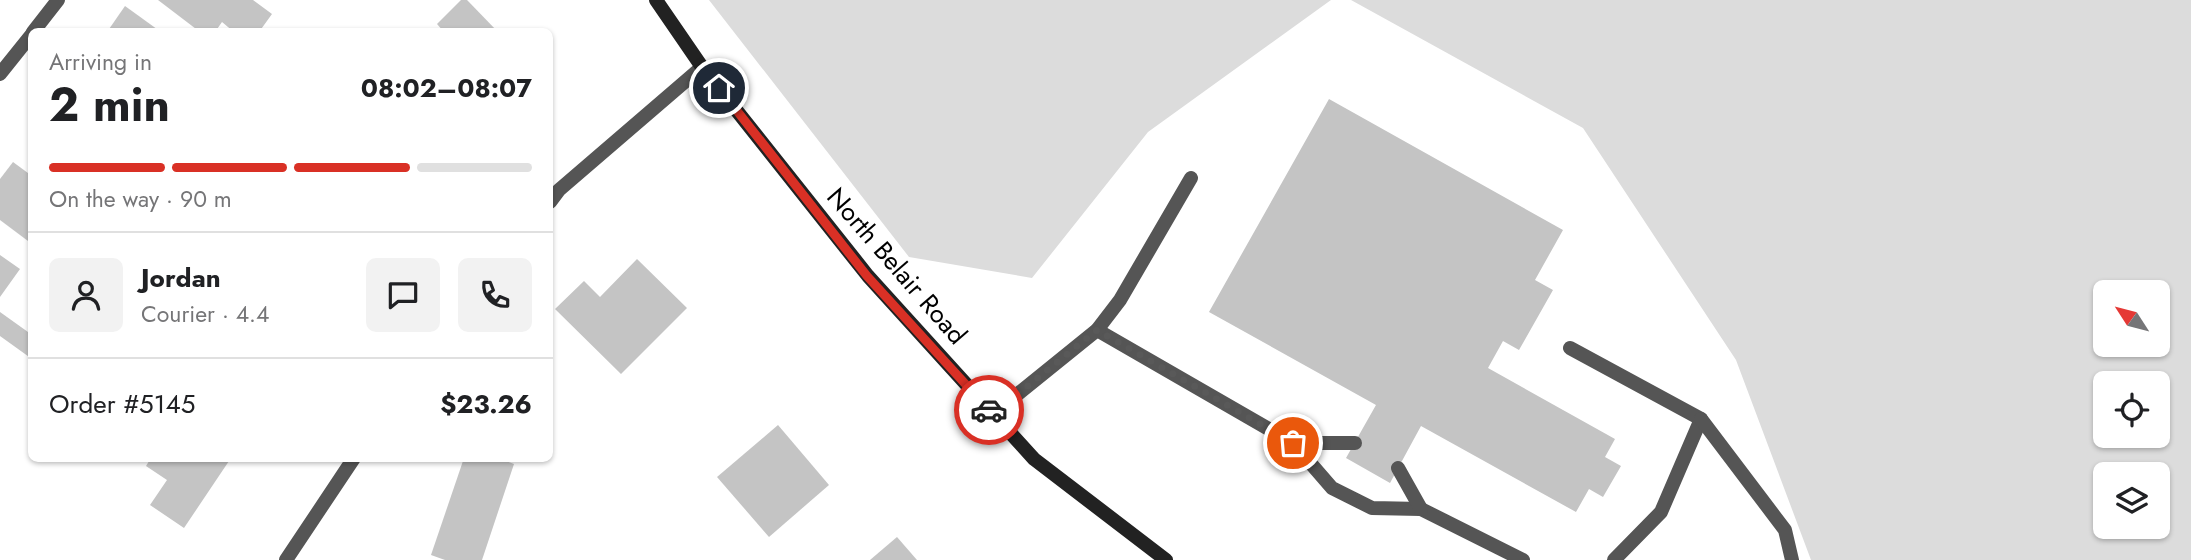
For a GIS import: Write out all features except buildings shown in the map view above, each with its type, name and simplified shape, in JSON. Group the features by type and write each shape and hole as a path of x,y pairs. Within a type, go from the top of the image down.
{"street":[{"path":"36,28 58,0"},
{"name":"North Belair Road","path":"656,0 702,67 867,276 1034,459 1166,560"},
{"path":"0,74 28,38"},
{"path":"553,198 702,67"},
{"path":"993,414 1097,330 1120,300 1191,178"},
{"path":"1097,330 1293,443 1332,488 1372,508 1420,509 1523,560"},
{"path":"1570,348 1701,419 1785,530 1792,560"},
{"path":"1614,560 1661,512 1701,419"},
{"path":"1293,443 1354,443"},
{"path":"286,560 351,462"},
{"path":"1398,468 1420,509"}],"shaded area":[{"path":"709,0 1331,0 1148,132 1032,278 909,257"},
{"path":"1351,0 2191,0 2191,560 1811,560 1736,360 1583,128"}],"way so far":[{"path":"989,410 993,414 1097,330 1293,443"}],"route":[{"path":"719,88 867,276 989,410"}]}
